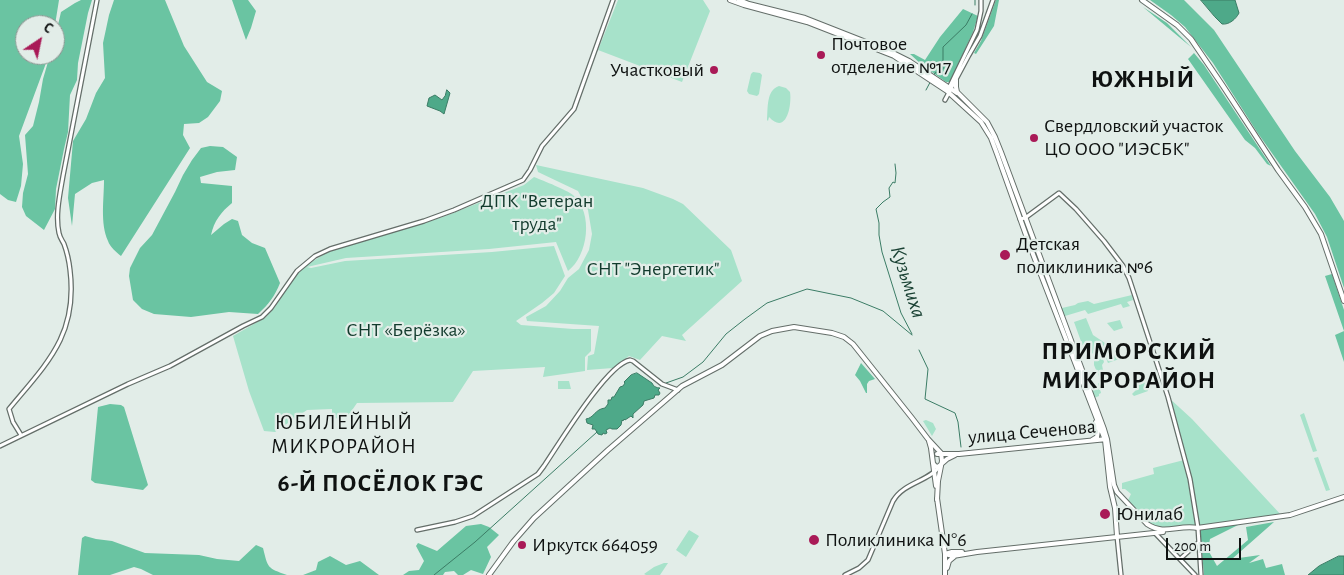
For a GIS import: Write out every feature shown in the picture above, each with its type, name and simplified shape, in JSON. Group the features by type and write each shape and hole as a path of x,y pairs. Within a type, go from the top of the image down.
{"main road":[{"path":"730,0 744,6 807,22 854,40 894,56 932,78"},
{"path":"739,0 805,18 899,55 968,102"},
{"path":"1142,0 1177,25 1191,39 1278,170 1305,207 1321,234 1344,301"},
{"path":"956,80 956,89 982,116 991,129 1001,152 1088,386 1106,439 1114,485 1117,492 1146,524 1160,530 1198,528"},
{"path":"949,90 987,131 997,154 1020,219 1106,439 1110,487 1115,508"},
{"path":"1024,229 1029,229"},
{"path":"489,575 513,542 534,518 608,450 678,390 690,381 714,370 760,336 772,331 794,327 844,337 853,344 939,453 941,464 937,500"},
{"path":"1090,441 1097,437 1098,431 1093,408"},
{"path":"928,439 931,448 943,538 945,574"},
{"name":"улица Сеченова","path":"939,453 960,454 1106,439"},
{"path":"932,460 939,453"},
{"name":"улица Сеченова","path":"941,464 952,456 960,454"},
{"path":"932,460 935,466 938,467 941,464"},
{"path":"945,554 950,556 1155,533 1282,516 1297,513 1344,497"},
{"path":"1117,536 1115,502 1118,499 1129,504"},
{"path":"1138,534 1146,531 1146,524"},
{"path":"943,538 948,549 956,554"},
{"path":"945,574 950,561 956,554"}],"street":[{"path":"21,435 13,422 9,409 47,363 64,332 68,319 71,282 67,254 58,227 60,199 97,0"},
{"path":"0,446 177,362 262,317 271,308 297,271 315,256 330,248 447,213 523,180 542,146 574,109 614,0"},
{"path":"949,90 976,32 981,12 981,0"},
{"path":"949,90 980,36 993,0"},
{"path":"981,12 982,8 989,10 989,12"},
{"path":"1020,219 1025,218 1059,193 1076,208 1104,241 1128,275 1168,397 1190,479 1198,528 1201,575"},
{"path":"1023,212 1032,212"},
{"path":"417,530 473,516 538,474 596,390 625,361 633,361 662,384 678,390"},
{"path":"845,575 859,568 868,560 892,501 897,494 934,473 941,464"},
{"path":"1155,533 1195,575"},
{"path":"1117,536 1121,575"},
{"path":"1180,559 1199,542"}],"green space":[{"path":"618,0 703,0 710,11 682,82 598,50"},
{"path":"753,72 762,75 757,96 749,94 747,91"},
{"path":"779,86 786,88 790,92 789,110 784,121 780,123 775,122 769,117 767,120 770,96 772,91"},
{"name":"СНТ \"Энергетик\"","path":"536,165 643,188 683,204 731,250 742,281 682,335 686,341 662,336 640,360 629,356 613,368 587,370 588,356 594,354 599,326 527,321 526,317 546,306 560,291 568,278 579,269 589,250 592,234 588,210 578,191 538,172"},
{"name":"СНТ «Берёзка»","path":"534,177 573,195 580,203 584,212 586,234 584,245 575,264 568,271 556,242 489,249 346,258 307,267 311,268 345,261 492,252 554,246 565,276 554,293 516,321 521,325 591,329 591,351 585,357 585,371 543,377 545,367 473,371 453,402 357,403 344,422 332,416 332,409 307,410 275,432 264,431 249,391 233,336 266,317 305,266 331,250 443,217 524,185"},
{"path":"1132,295 1133,300 1127,302 1130,306 1123,308 1121,304 1088,314 1085,310 1065,316 1062,314 1062,308 1078,303 1088,301 1094,304"},
{"path":"1086,318 1093,335 1105,343 1103,349 1091,354 1087,358 1074,322"},
{"path":"1120,320 1123,328 1114,331 1107,323"},
{"path":"1118,349 1122,358 1108,363 1104,353"},
{"path":"1102,356 1104,375 1099,377 1094,365 1094,359"},
{"path":"558,381 569,381 571,389 558,389"},
{"path":"1145,382 1148,391 1134,396 1132,394 1137,386"},
{"path":"1098,383 1100,383 1102,388 1100,389 1101,393 1094,398 1090,386 1098,386"},
{"path":"1168,397 1192,419 1282,516 1198,528 1190,479"},
{"path":"1304,413 1317,451 1313,452 1300,415"},
{"path":"926,420 933,423 936,429 932,436 923,421"},
{"path":"1318,457 1330,490 1326,491 1314,458"},
{"path":"1184,460 1196,525 1161,529 1147,521 1139,513 1128,500 1131,494 1122,489 1122,483 1154,474 1153,468"},
{"path":"689,530 699,536 686,557 676,550"},
{"path":"668,563 660,575 644,574 654,567"}],"shaded area":[{"path":"0,0 59,0 57,15 15,15 15,65 45,65 19,136 23,164 21,186 16,202 8,200 0,194"},
{"path":"81,0 92,0 78,63 77,80 70,95 68,132 56,189 55,209 44,230 26,216 22,207 23,193 28,174 25,135 33,126 47,65 65,65 65,15 60,15 61,12"},
{"path":"114,0 165,0 184,46 207,82 222,91 220,101 208,117 199,123 184,124 183,135 190,148 121,256 110,245 104,227 104,180 92,183 75,194 72,226 68,198 73,141 86,119 96,93 105,78 103,43"},
{"path":"232,0 248,0 256,11 246,40"},
{"path":"996,0 999,0 994,26 976,54 974,53 981,41"},
{"path":"1150,0 1184,0 1214,30 1295,151 1330,197 1344,221 1344,288 1327,237 1315,214 1257,132 1213,63 1185,27"},
{"path":"1201,0 1235,0 1239,13 1232,21 1222,24"},
{"path":"1143,7 1167,23 1191,47"},
{"path":"963,9 978,16 973,32 950,82 946,82 910,54 925,60 940,37"},
{"path":"1194,53 1204,65 1271,166 1245,140 1188,59"},
{"path":"447,90 450,93 444,114 427,106 429,98 435,95 442,100"},
{"path":"210,146 223,147 237,157 235,170 217,172 200,177 201,183 232,186 232,203 218,217 211,235 232,219 238,221 242,235 252,243 265,248 280,283 271,300 258,314 229,312 191,317 154,314 142,309 133,300 129,276 130,268 140,248 152,235 192,160 201,148"},
{"path":"1332,274 1344,310 1344,331 1325,276"},
{"path":"1344,331 1344,362 1335,335"},
{"path":"861,363 875,379 867,384 867,393 855,375"},
{"path":"637,373 655,387 660,388 658,390 659,395 644,401 643,405 633,414 633,418 631,416 622,420 621,425 617,429 610,428 606,430 607,433 605,434 598,434 595,429 592,429 593,425 587,423 586,419 605,408 608,400 614,397 624,382 631,375"},
{"path":"110,404 124,407 148,485 143,490 95,483 91,480 98,407"},
{"path":"1274,522 1232,559 1260,555 1249,563 1263,559 1266,568 1282,564 1285,575 1204,575 1200,529 1242,523 1210,539 1208,550 1217,566 1248,540 1246,527"},
{"path":"481,524 489,527 499,535 487,547 491,557 483,574 471,570 463,575 458,575 454,571 445,572 443,575 403,575 409,571 419,570 424,561 416,546 418,543 437,551 466,526"},
{"path":"85,536 112,541 145,553 199,555 239,561 256,545 263,548 266,560 272,569 287,575 153,575 134,567 110,575 78,575 82,538"},
{"path":"330,556 346,565 360,561 379,575 303,575 316,570 318,562"},
{"path":"1339,556 1344,556 1344,575 1308,575 1319,566"}],"waterway":[{"path":"975,0 975,5"},
{"name":"Кузьмиха","path":"926,90 935,73 943,69 943,47 966,25 972,14"},
{"name":"Кузьмиха","path":"895,164 895,183 893,182 889,188 890,197 876,209 882,252 901,313 912,334"},
{"name":"Кузьмиха","path":"666,383 683,377 703,362 726,334 767,303 807,289 851,298 883,311 912,335"},
{"name":"Кузьмиха","path":"919,350 928,369 925,399 955,413 961,447"},
{"name":"Кузьмиха","path":"434,575 475,542 597,432"}],"place":[{"name":"Почтовое отделение №17","path":"821,55"},
{"name":"Участковый","path":"714,70"},
{"name":"Свердловский участок ЦО ООО \"ИЭСБК\"","path":"1034,138"},
{"name":"Детская поликлиника №6","path":"1005,255"},
{"name":"Юнилаб","path":"1105,514"},
{"name":"Поликлиника N°6","path":"814,540"},
{"name":"Иркутск 664059","path":"522,545"}],"district":[{"name":"ЮЖНЫЙ","path":"1143,79"},
{"name":"ПРИМОРСКИЙ МИКРОРАЙОН","path":"1129,366"},
{"name":"ЮБИЛЕЙНЫЙ МИКРОРАЙОН","path":"344,435"},
{"name":"6-Й ПОСЁЛОК ГЭС","path":"381,483"}],"park label":[{"name":"ДПК \"Ветеран труда\"","path":"537,212"}]}
